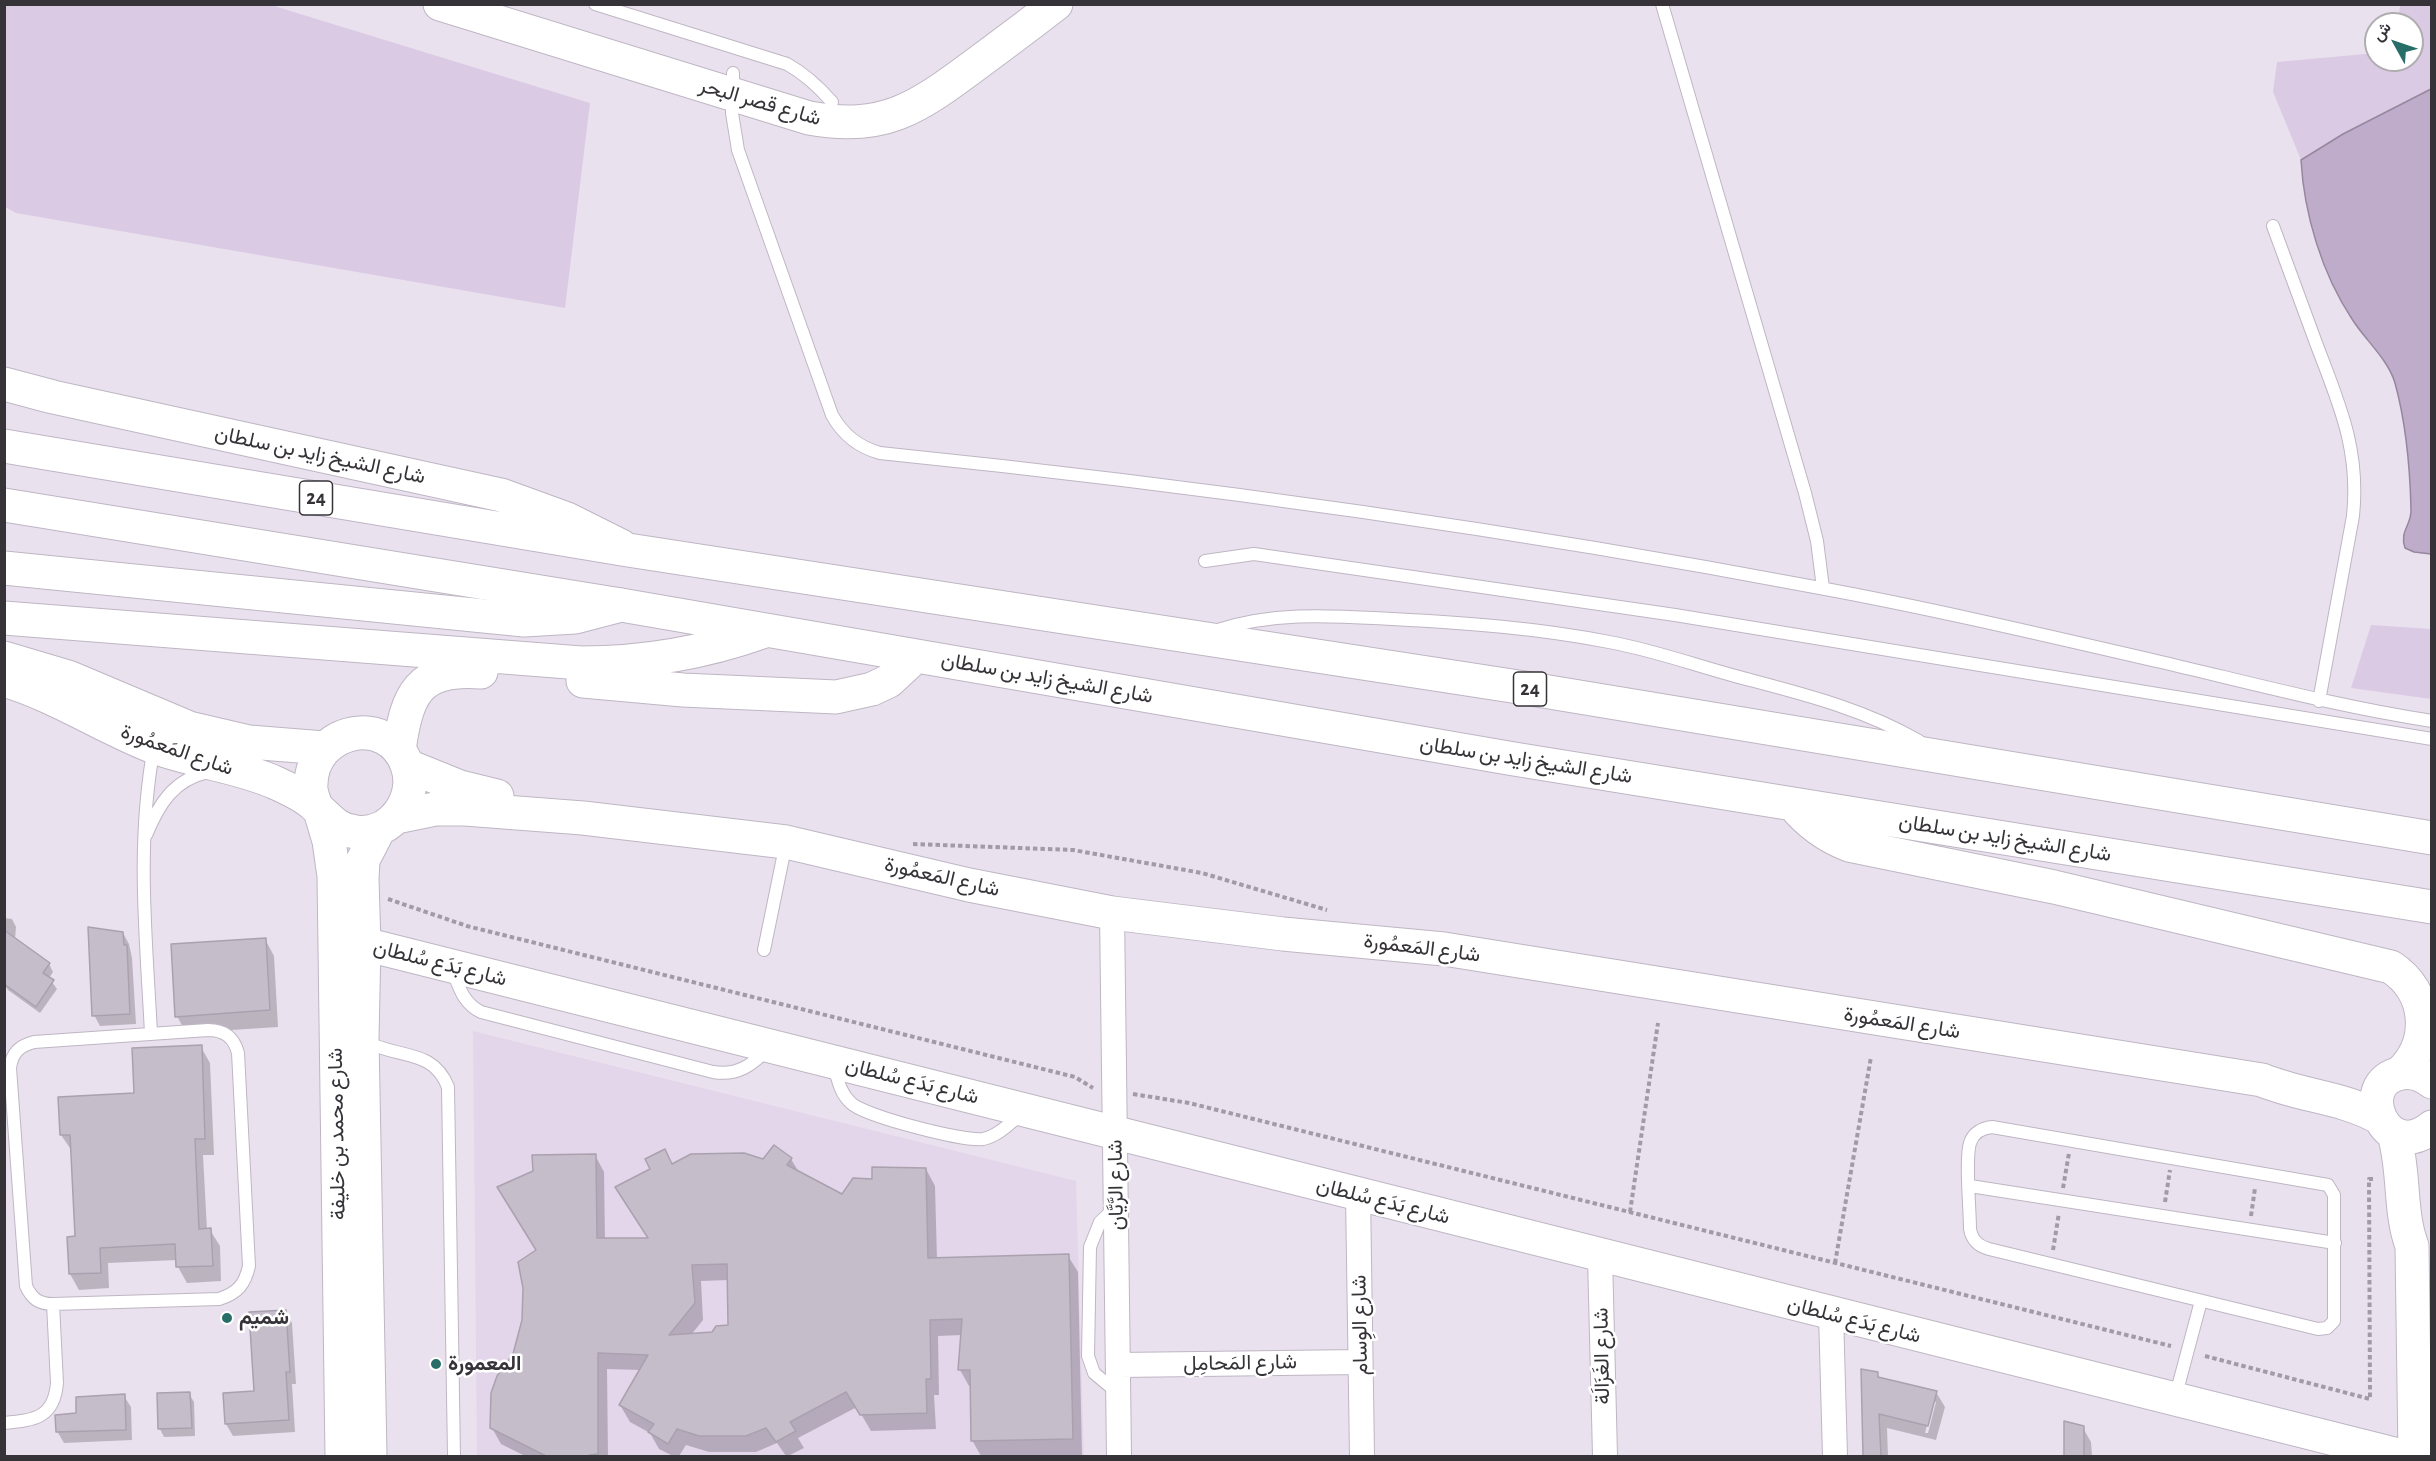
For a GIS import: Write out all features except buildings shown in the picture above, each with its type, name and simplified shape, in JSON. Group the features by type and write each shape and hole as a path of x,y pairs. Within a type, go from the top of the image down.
{"main road":[{"name":"شارع قصر البحر","path":"440,4 732,83 832,102 876,99 915,84 1023,4"},
{"name":"شارع قصر البحر","path":"510,4 732,83 810,118 850,123 890,117 925,102 1056,4"},
{"name":"شارع الشيخ زايد بن سلطان","path":"4,384 64,400 501,495 567,519 627,550"},
{"name":"شارع الشيخ زايد بن سلطان","path":"4,446 627,550 1202,637 2432,838"},
{"name":"شارع الشيخ زايد بن سلطان","path":"4,505 621,605 1514,759 2432,907"},
{"name":"شارع الشيخ زايد بن سلطان","path":"4,568 525,620 575,617 621,605"},
{"path":"4,618 581,663 627,662 680,655 709,649 767,630"},
{"path":"403,758 388,741 376,735 362,732 335,739 324,748 313,766 310,786 318,810 337,827 358,833 388,823 408,798 410,777 403,758 403,724 413,695 426,682 444,673 467,671 684,690 836,697 855,694 881,685 916,656"},
{"name":"شارع المَعمُورة","path":"4,658 68,677 161,717 216,735 274,746 324,748"},
{"name":"شارع المَعمُورة","path":"4,680 164,740 226,768 274,782 318,810"},
{"name":"شارع المَعمُورة","path":"403,758 460,788 527,801 583,818"},
{"path":"1793,804 1818,829 1849,845 2054,887 2391,967 2400,974 2415,991 2419,1002 2422,1025 2418,1052 2379,1091 2376,1104 2402,1165 2407,1228 2412,1245 2418,1296 2415,1456"},
{"name":"شارع المَعمُورة","path":"388,823 435,809 458,808 583,818 786,842 969,885 1112,913 1283,934 1444,949 2262,1080 2286,1089 2351,1104 2386,1125"},
{"name":"شارع محمد بن خليفة","path":"318,810 329,841 334,876 342,1456"},
{"name":"شارع محمد بن خليفة","path":"370,1456 362,1039 363,860 388,823"},
{"name":"شارع بَدَع سُلطان","path":"364,944 2402,1456"},
{"path":"2393,1077 2413,1072 2432,1082"},
{"name":"شارع المَعمُورة","path":"2262,1080 2287,1078 2362,1086 2393,1077"},
{"path":"2386,1125 2405,1137 2417,1136 2429,1129"},
{"path":"2412,1245 2417,1227 2429,1129"}],"street":[{"name":"شارع الرَّيَّان","path":"1112,913 1119,1456"},
{"name":"شارع الوِسام","path":"1358,1194 1362,1456"},
{"name":"شارع الغَزَالَة","path":"1600,1256 1605,1456"},
{"path":"1831,1314 1835,1456"},
{"name":"شارع المَحامِل","path":"1119,1365 1360,1362"}],"lane":[{"path":"595,4 787,64 804,74 832,102"},
{"path":"1662,4 1805,493 1817,541 1823,588"},
{"path":"732,83 732,113 738,150 832,415 847,436 868,450 1202,489 1524,536 1823,588 2162,662 2319,701 2432,721"},
{"path":"2272,226 2344,417 2354,459 2353,516 2319,701"},
{"path":"1205,561 1254,554 1675,615 2432,739"},
{"path":"1202,637 1262,619 1316,616 1506,626 1558,633 1659,653 1813,696 1878,720 1946,757"},
{"path":"151,1033 142,844 146,795 164,740 216,735"},
{"path":"142,844 157,809 175,787 199,774 226,768"},
{"path":"764,950 786,842"},
{"path":"217,1030 231,1038 238,1053 249,1266 240,1288 231,1295 219,1299 53,1304 44,1304 36,1300 26,1286 10,1068 11,1058 16,1050 25,1044 34,1042 151,1033 217,1030"},
{"path":"362,1039 384,1051 426,1060 444,1076 448,1087 454,1456"},
{"path":"833,1062 841,1089 852,1105 860,1110 961,1137 984,1139 994,1135 1026,1110"},
{"path":"1992,1127 2257,1172 2324,1183 2331,1187 2334,1196 2335,1316 2334,1321 2327,1328 2318,1329 1983,1248 1971,1235 1970,1142 1985,1128 1992,1127"},
{"path":"1970,1186 2335,1243"},
{"path":"1117,1207 1100,1222 1089,1247 1088,1356 1095,1373 1118,1393"},
{"path":"2175,1400 2200,1301"},
{"path":"4,1423 30,1421 42,1416 51,1407 56,1396 53,1304"}],"path":[{"path":"387,899 467,926 1075,1077 1100,1092"},
{"path":"1630,1212 1658,1023"},
{"path":"1835,1263 1871,1057"},
{"path":"1132,1094 1189,1103 2170,1346"},
{"path":"2163,1216 2172,1158"},
{"path":"2249,1230 2257,1172"},
{"path":"2205,1356 2370,1399 2369,1179 2380,1178"}],"shaded area":[{"path":"4,5 271,5 590,103 565,308 16,213 5,207"},
{"path":"2400,5 2431,5 2432,89 2343,134 2301,160 2273,92 2277,62 2364,54 2364,72 2424,72 2424,12 2399,12"},
{"path":"2431,89 2431,554 2414,552 2405,548 2404,537 2411,515 2410,478 2405,430 2395,383 2387,366 2357,327 2341,301 2323,263 2306,201 2301,160 2343,134"},
{"path":"2371,625 2431,629 2431,699 2351,688"},
{"path":"473,1031 1076,1181 1084,1456 477,1456"}],"place":[{"name":"شميم","path":"227,1318"},
{"name":"المعمورة","path":"436,1364"}]}
